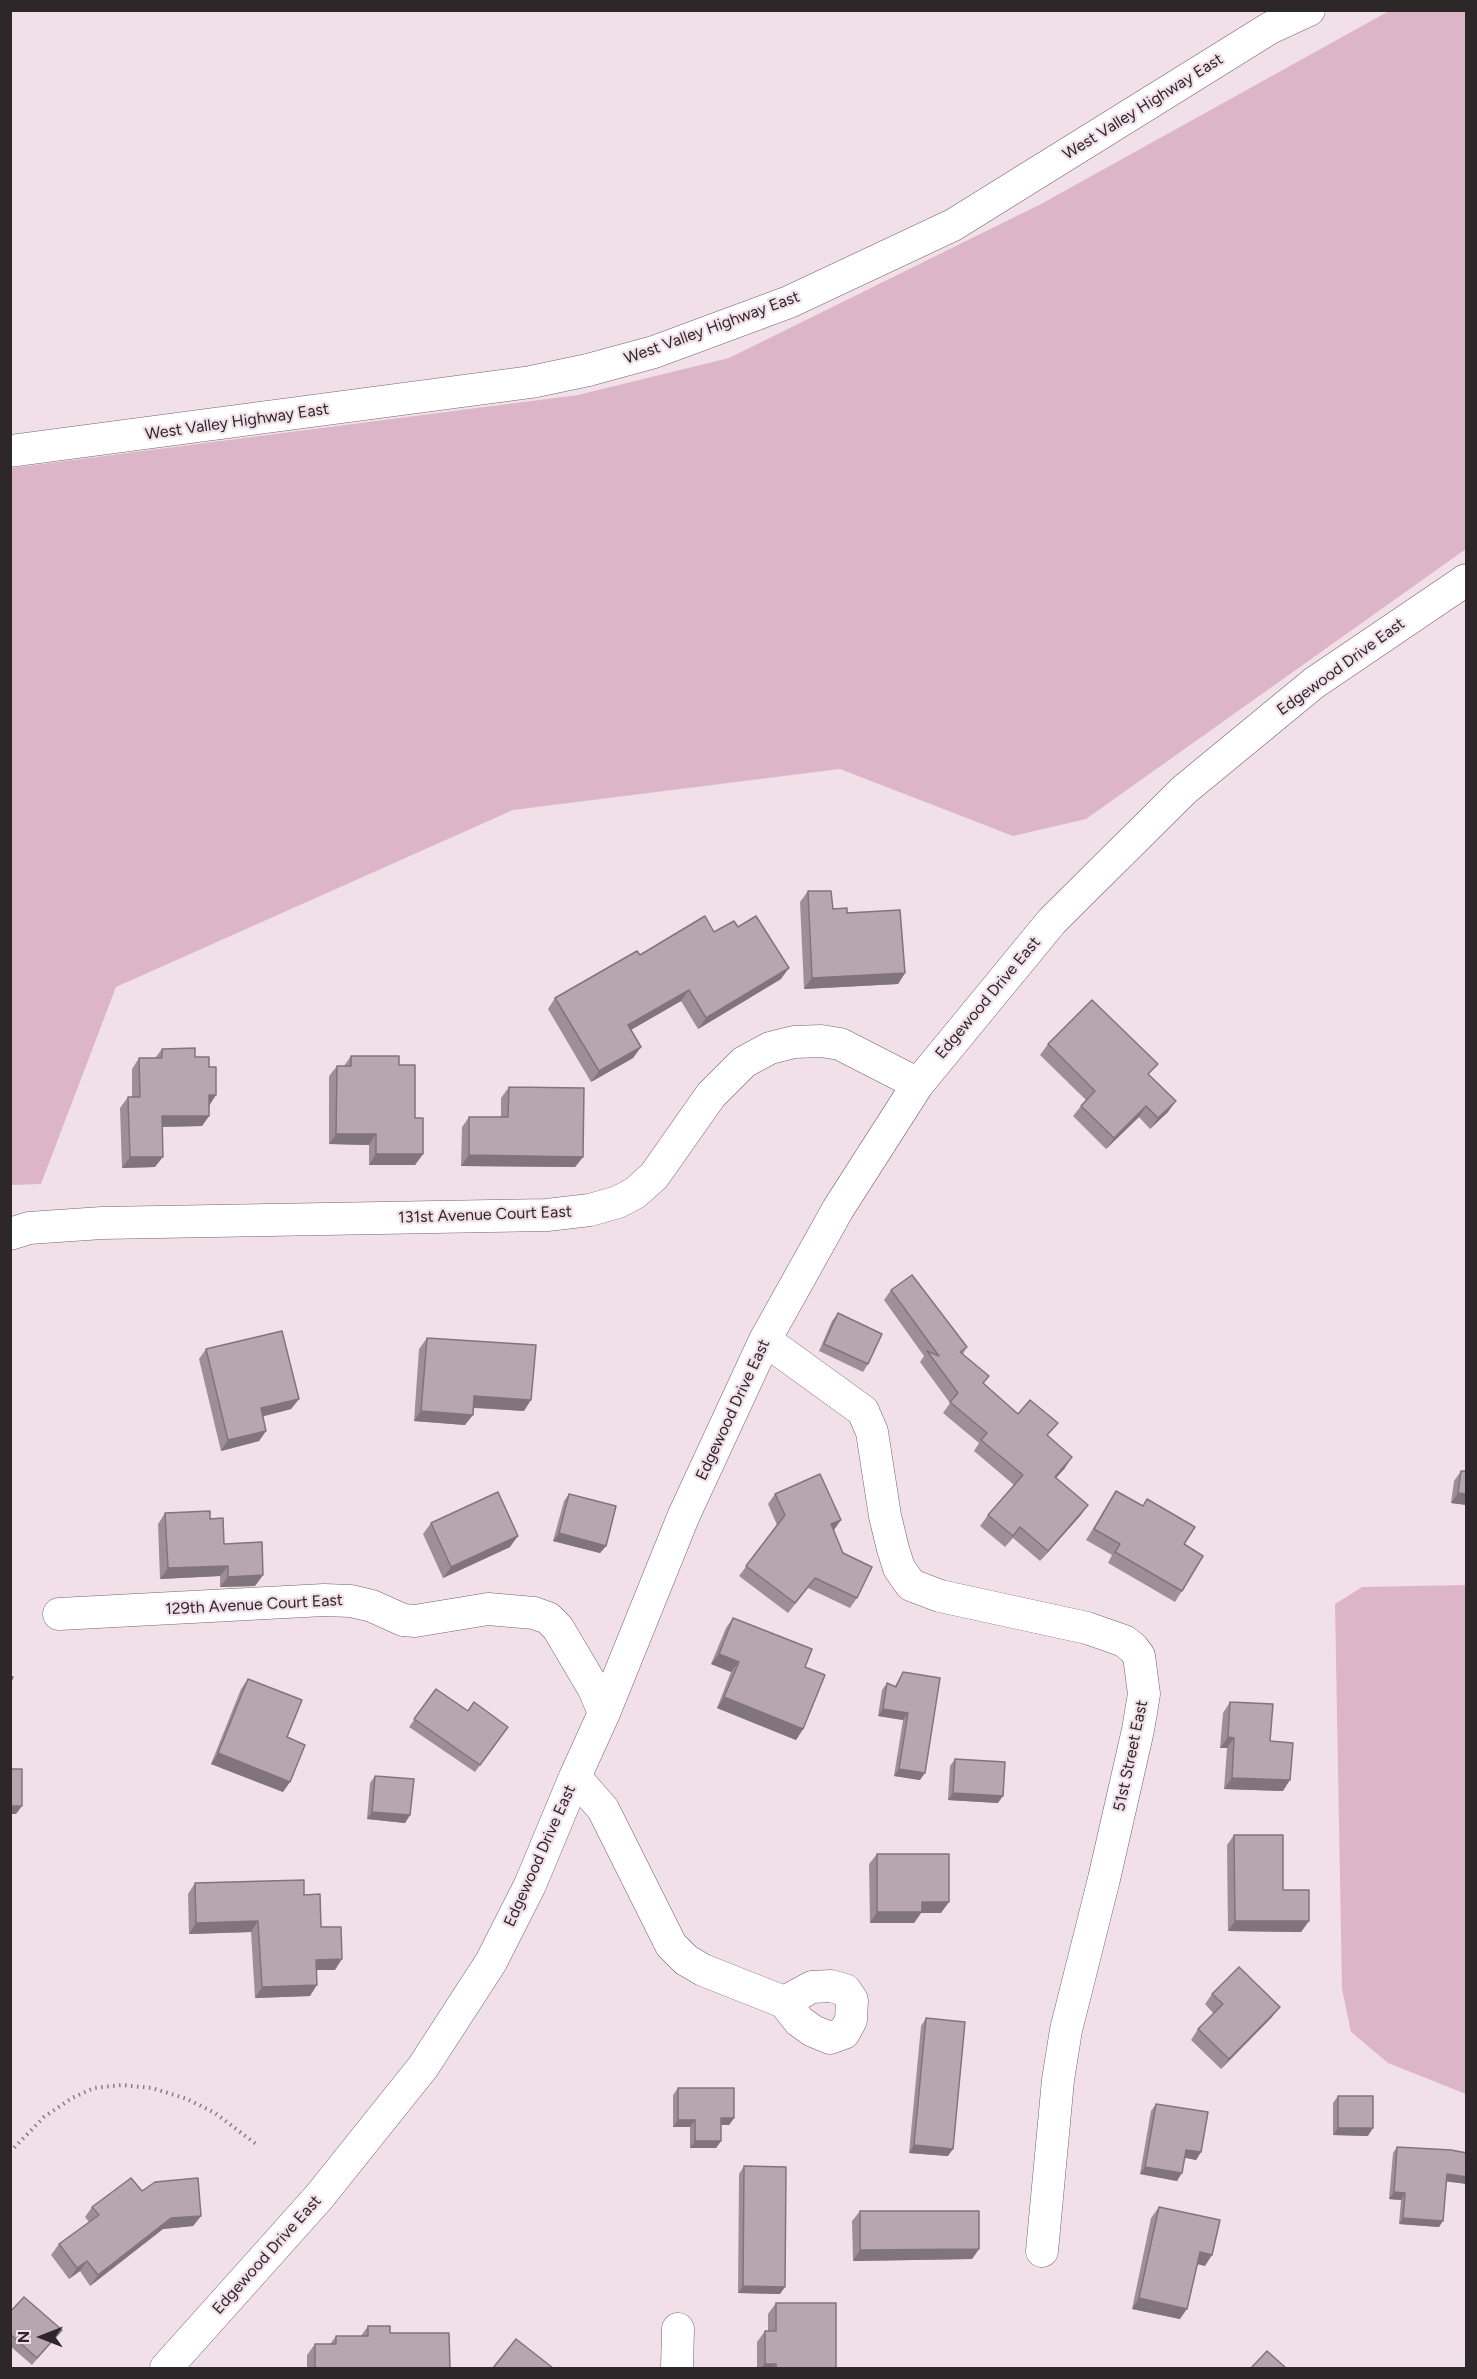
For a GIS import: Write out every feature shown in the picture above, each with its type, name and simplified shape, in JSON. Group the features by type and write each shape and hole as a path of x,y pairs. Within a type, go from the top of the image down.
{"street":[{"name":"West Valley Highway East","path":"10,451 531,382 588,370 654,352 789,302 953,225 1265,19 1309,10"},
{"name":"Edgewood Drive East","path":"166,2368 319,2197 423,2067 491,1962 530,1885 604,1713 684,1515 765,1340 838,1209 918,1084 1052,921 1184,790 1314,683 1467,580"},
{"name":"131st Avenue Court East","path":"10,1234 28,1228 102,1223 547,1215 590,1210 618,1202 635,1193 654,1176 711,1095 744,1062 770,1048 794,1042 821,1041 840,1044 918,1084"},
{"name":"51st Street East","path":"765,1340 863,1411 872,1432 885,1516 893,1549 899,1568 911,1585 940,1596 1087,1628 1124,1641 1139,1656 1144,1694 1138,1730 1066,2030 1058,2080 1042,2251"},
{"name":"129th Avenue Court East","path":"59,1614 324,1600 351,1601 372,1606 403,1620 415,1621 488,1609 534,1613 548,1618 558,1628 594,1689 604,1713"},
{"path":"575,1777 603,1809 671,1946 686,1960 703,1970 784,2002"},
{"path":"677,2368 678,2329"}],"path":[{"path":"10,2152 44,2116 72,2098 94,2088 122,2085 152,2088 187,2099 214,2113 256,2144"}],"shaded area":[{"path":"1389,11 1466,11 1466,549 1086,819 1013,836 840,769 513,810 116,987 41,1184 11,1185 11,468 578,395 729,358 1041,204"},
{"path":"1466,1585 1466,2094 1388,2063 1351,2032 1342,1989 1335,1604 1362,1587"}],"building":[{"path":"808,891 831,891 833,909 847,908 847,913 900,910 905,973 812,978"},
{"path":"705,916 714,932 734,921 738,927 756,916 789,968 706,1018 689,990 628,1025 641,1047 599,1071 555,998 637,951 640,955"},
{"path":"1092,1000 1158,1064 1148,1074 1176,1101 1158,1118 1146,1106 1114,1138 1081,1106 1095,1091 1048,1044"},
{"path":"195,1048 195,1057 209,1057 209,1067 216,1067 216,1095 209,1095 209,1116 162,1116 163,1157 130,1157 128,1097 140,1097 139,1058 162,1058 162,1049"},
{"path":"351,1056 399,1056 399,1065 415,1065 415,1118 423,1118 423,1154 376,1154 376,1134 336,1134 337,1066 351,1066"},
{"path":"509,1087 584,1088 583,1157 469,1155 469,1117 508,1117"},
{"path":"912,1275 967,1347 960,1352 989,1376 983,1383 1018,1414 1030,1400 1058,1423 1047,1435 1072,1457 1055,1477 1088,1505 1048,1551 1020,1527 1013,1536 988,1515 1023,1475 981,1440 987,1433 950,1402 958,1393 927,1351 939,1356 891,1290"},
{"path":"838,1313 882,1334 868,1364 824,1344"},
{"path":"282,1331 299,1399 261,1408 266,1431 228,1440 206,1349"},
{"path":"427,1338 536,1345 531,1400 474,1396 473,1415 421,1411"},
{"path":"1461,1471 1467,1471 1467,1494 1458,1493"},
{"path":"820,1474 841,1520 831,1524 843,1553 872,1567 857,1598 815,1578 795,1603 746,1566 785,1515 775,1494"},
{"path":"1116,1491 1143,1506 1147,1499 1195,1527 1184,1544 1203,1556 1182,1591 1115,1552 1120,1544 1094,1529"},
{"path":"498,1492 518,1536 451,1567 431,1523"},
{"path":"569,1494 616,1506 606,1546 559,1533"},
{"path":"210,1511 210,1519 223,1518 224,1544 262,1542 263,1575 228,1577 228,1566 168,1568 165,1513"},
{"path":"733,1618 812,1649 805,1667 825,1675 803,1729 724,1697 739,1662 719,1654"},
{"path":"903,1672 940,1678 925,1773 899,1769 908,1713 883,1709 887,1683 896,1687"},
{"path":"248,1679 302,1700 287,1737 305,1745 290,1782 218,1753"},
{"path":"436,1689 468,1711 474,1702 508,1727 480,1765 414,1719"},
{"path":"1230,1702 1273,1704 1270,1741 1293,1743 1290,1780 1232,1778 1234,1738 1228,1737"},
{"path":"955,1759 1005,1762 1003,1796 953,1793"},
{"path":"10,1769 22,1769 22,1806 10,1806"},
{"path":"375,1776 414,1779 410,1815 372,1812"},
{"path":"1234,1835 1283,1835 1283,1890 1309,1890 1309,1921 1235,1921"},
{"path":"877,1854 949,1854 949,1902 922,1902 922,1912 877,1912"},
{"path":"304,1880 304,1895 320,1894 321,1927 341,1927 342,1959 316,1960 317,1985 262,1987 258,1921 196,1923 195,1883"},
{"path":"1239,1967 1280,2007 1229,2059 1198,2029 1223,2004 1212,1994"},
{"path":"926,2018 965,2022 953,2149 914,2145"},
{"path":"678,2088 734,2088 734,2118 721,2118 721,2141 695,2141 695,2120 678,2120"},
{"path":"1338,2096 1373,2096 1373,2128 1338,2128"},
{"path":"1156,2104 1208,2112 1201,2152 1186,2150 1182,2173 1145,2167"},
{"path":"1397,2147 1467,2153 1467,2177 1447,2174 1443,2221 1403,2218 1405,2193 1394,2192"},
{"path":"744,2166 786,2167 785,2287 743,2286"},
{"path":"131,2178 142,2191 155,2182 198,2178 201,2216 171,2218 98,2275 87,2261 77,2268 59,2244 99,2215 92,2207"},
{"path":"1159,2207 1220,2220 1212,2255 1200,2252 1187,2309 1139,2298"},
{"path":"860,2211 979,2211 979,2249 860,2250"},
{"path":"24,2297 62,2330 37,2358 10,2334 10,2312"},
{"path":"776,2303 836,2303 836,2368 776,2368 776,2364 765,2364 765,2331 776,2331"},
{"path":"368,2326 390,2326 390,2333 449,2333 450,2368 315,2368 315,2344 336,2344 336,2336 368,2336"},
{"path":"516,2339 553,2368 493,2368"},
{"path":"1267,2351 1286,2368 1251,2368"}]}
